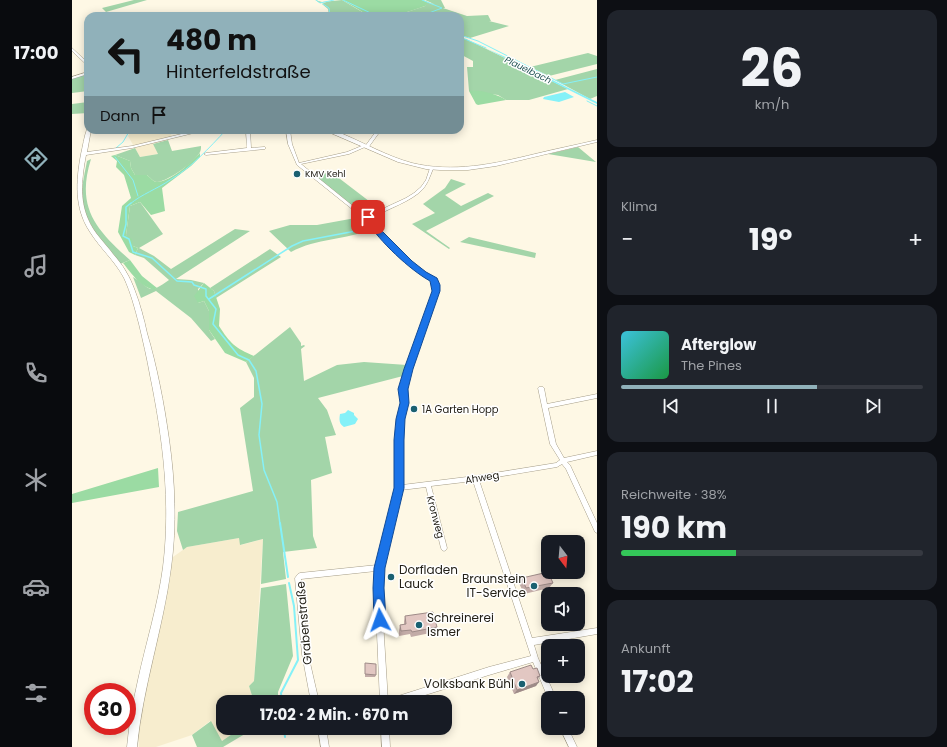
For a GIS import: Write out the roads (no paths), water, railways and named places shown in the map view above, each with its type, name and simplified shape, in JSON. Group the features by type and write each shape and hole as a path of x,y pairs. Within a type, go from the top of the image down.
{"main road":[{"path":"72,49 84,60"},
{"path":"88,134 80,185 82,208 90,228 122,269 135,298 155,378 169,473 171,515 167,567 144,668 132,747"},
{"path":"84,154 126,148 187,134"},
{"path":"335,134 400,161 432,169 459,170 477,169 597,141"}],"street":[{"path":"72,78 84,74"},
{"path":"248,134 249,149"},
{"path":"289,134 290,144 298,164 363,216 372,217 416,194 431,177 432,169"},
{"path":"298,164 348,153 366,147 376,134"},
{"path":"206,154 264,148"},
{"path":"372,217 370,221 374,228 410,263 434,280 436,291 408,369 403,389 404,403 400,419 399,440 399,488 379,568 378,588 384,695"},
{"path":"541,388 553,444 568,467 597,530"},
{"path":"545,406 597,396"},
{"name":"Ahweg","path":"399,488 428,485 557,465 567,459 597,454"},
{"path":"475,478 488,521 535,658 549,691"},
{"name":"Kronweg","path":"428,485 444,548"},
{"name":"Grabenstraße","path":"314,695 305,654 298,578 300,576 379,568"},
{"path":"530,642 597,631"},
{"path":"414,695 535,658"},
{"path":"323,735 325,747"},
{"path":"385,735 386,747"},
{"path":"567,735 573,747"}],"water":[{"path":"485,48 597,102 597,104"},
{"path":"565,92 574,97 559,102 543,99 544,97"},
{"path":"348,410 354,413 358,419 355,424 344,427 340,422 340,414 345,413"}],"waterway":[{"path":"316,0 320,3 334,0"},
{"name":"Plauelbach","path":"343,0 368,12"},
{"path":"422,0 442,8 432,12"},
{"path":"323,4 329,8 330,12"},
{"name":"Plauelbach","path":"464,36 478,41 563,84 597,77"},
{"name":"Plauelbach","path":"464,39 486,48"},
{"path":"72,79 84,75"},
{"name":"Plauelbach","path":"587,101 597,106"},
{"path":"116,148 123,142 128,134"},
{"path":"130,204 186,169 222,134"},
{"path":"115,157 133,180 138,196"},
{"path":"131,203 126,207 126,224 123,236 129,239 133,252 152,258 177,281 192,282 194,285 206,289 206,296 216,309 213,324 238,355 249,360 256,371 262,404 259,435 264,470 277,502 280,524"},
{"path":"209,299 292,246 303,241 361,230 368,226"},
{"path":"280,523 288,577"},
{"path":"281,695 298,660 294,606 289,583"}],"place":[{"name":"KMV Kehl","path":"297,174"},
{"name":"1A Garten Hopp","path":"414,409"},
{"name":"Dorfladen Lauck","path":"391,577"},
{"name":"Braunstein IT-Service","path":"534,586"},
{"name":"Schreinerei Ismer","path":"419,625"},
{"name":"Volksbank Bühl","path":"522,684"}]}
